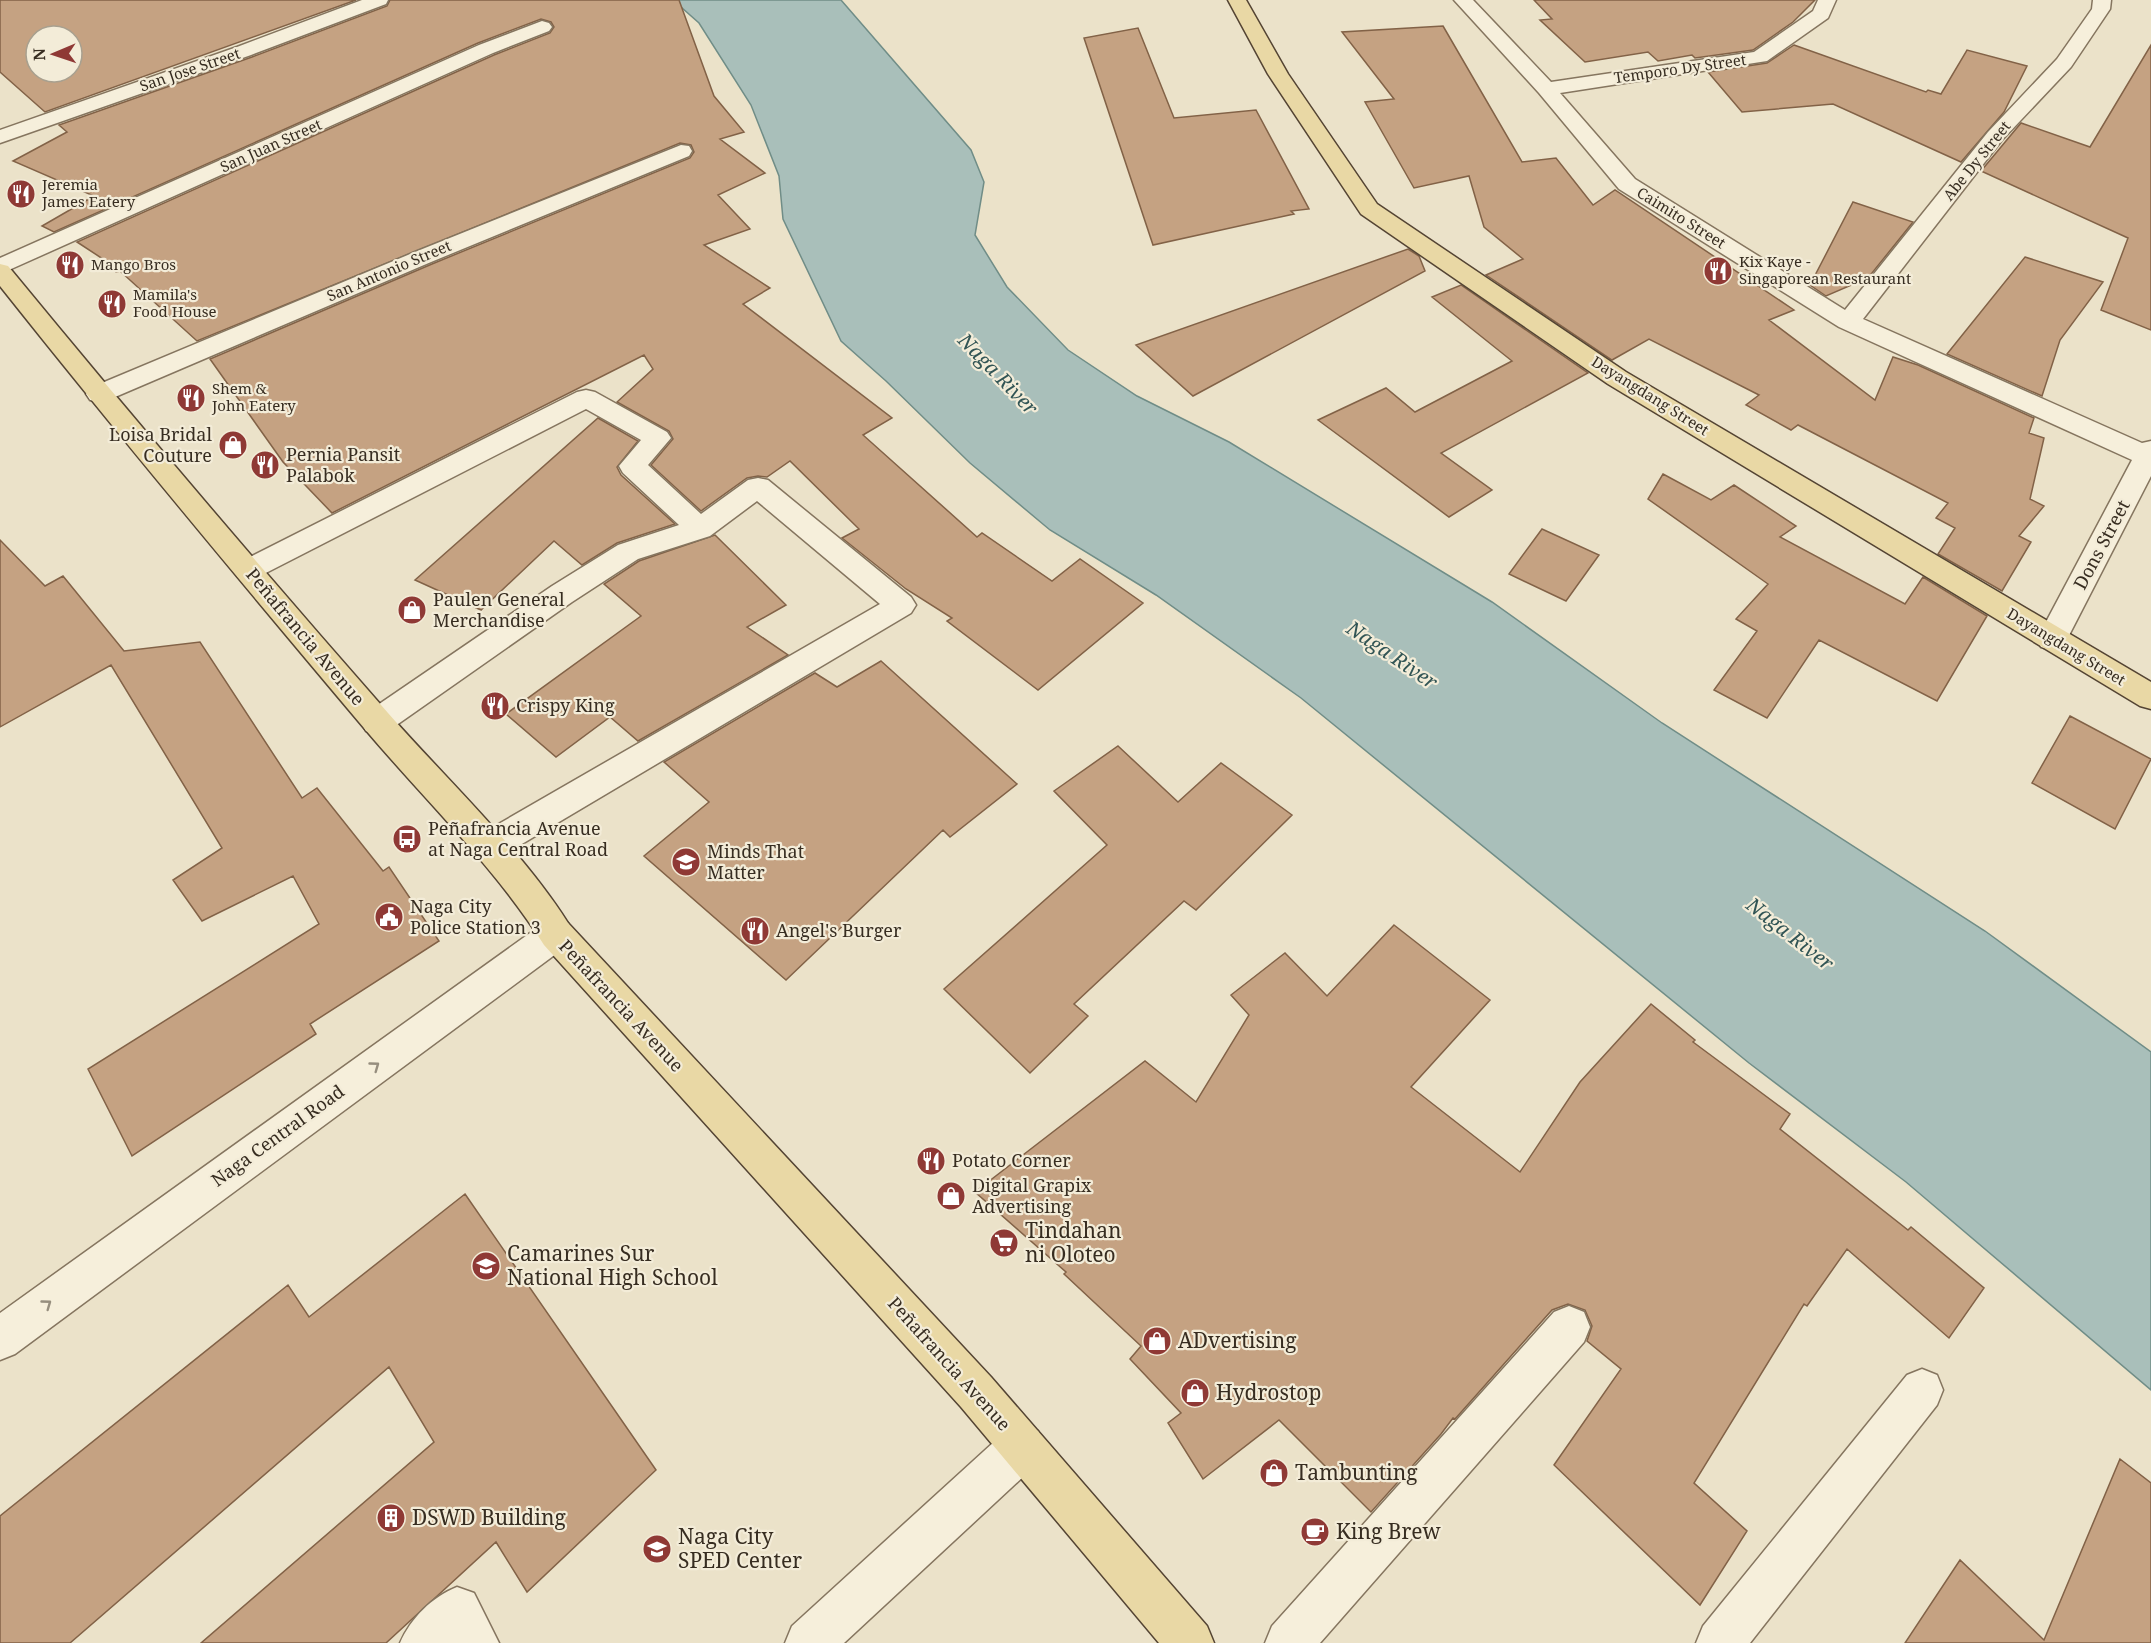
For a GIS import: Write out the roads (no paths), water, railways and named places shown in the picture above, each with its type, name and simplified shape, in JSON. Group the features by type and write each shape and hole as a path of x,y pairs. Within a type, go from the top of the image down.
{"main road":[{"name":"Dayangdang Street","path":"1237,0 1278,74 1369,209 1617,378 2151,697"},
{"name":"Peñafrancia Avenue","path":"0,269 99,394 377,722 488,847 544,915 556,934 976,1392 1190,1643"}],"street":[{"name":"San Jose Street","path":"0,137 244,51 379,0"},
{"name":"Caimito Street","path":"1463,0 1546,89 1627,184 1848,322 2150,453"},
{"name":"Temporo Dy Street","path":"1546,89 1760,57 1821,14 1827,0"},
{"name":"Abe Dy Street","path":"1848,322 1995,136 2064,63 2101,9 2102,0"},
{"name":"San Juan Street","path":"0,269 486,49 542,27"},
{"name":"San Antonio Street","path":"99,394 681,151"},
{"path":"248,570 586,398 658,438 632,466 700,529"},
{"name":"Dons Street","path":"2052,639 2150,453"},
{"path":"377,722 562,594 628,552 700,529 758,487 902,605 488,847"},
{"name":"Naga Central Road","path":"0,1338 556,934"},
{"path":"1289,1643 1569,1327"},
{"path":"1720,1643 1922,1390"},
{"path":"809,1643 1022,1447"},
{"path":"424,1643 457,1610 475,1643"}],"water":[{"name":"Naga River","path":"673,0 841,0 971,150 984,182 975,235 1007,287 1068,350 1137,396 1229,442 1492,602 1662,723 1985,931 2151,1052 2151,1390 1906,1182 1749,1063 1301,698 1156,595 1050,530 970,463 886,381 841,341 783,219 779,176 751,105 699,23"}],"place":[{"name":"Jeremia James Eatery","path":"21,194"},
{"name":"Mango Bros","path":"70,265"},
{"name":"Kix Kaye - Singaporean Restaurant","path":"1718,271"},
{"name":"Mamila's Food House","path":"112,304"},
{"name":"Shem & John Eatery","path":"191,398"},
{"name":"Loisa Bridal Couture","path":"233,445"},
{"name":"Pernia Pansit Palabok","path":"265,465"},
{"name":"Paulen General Merchandise","path":"412,610"},
{"name":"Crispy King","path":"495,706"},
{"name":"Peñafrancia Avenue at Naga Central Road","path":"407,839"},
{"name":"Minds That Matter","path":"686,862"},
{"name":"Naga City Police Station 3","path":"389,917"},
{"name":"Angel's Burger","path":"755,931"},
{"name":"Potato Corner","path":"931,1161"},
{"name":"Digital Grapix Advertising","path":"951,1196"},
{"name":"Tindahan ni Oloteo","path":"1004,1243"},
{"name":"Camarines Sur National High School","path":"486,1266"},
{"name":"ADvertising","path":"1157,1341"},
{"name":"Hydrostop","path":"1195,1393"},
{"name":"Tambunting","path":"1274,1473"},
{"name":"DSWD Building","path":"391,1518"},
{"name":"King Brew","path":"1315,1532"},
{"name":"Naga City SPED Center","path":"657,1549"}]}
